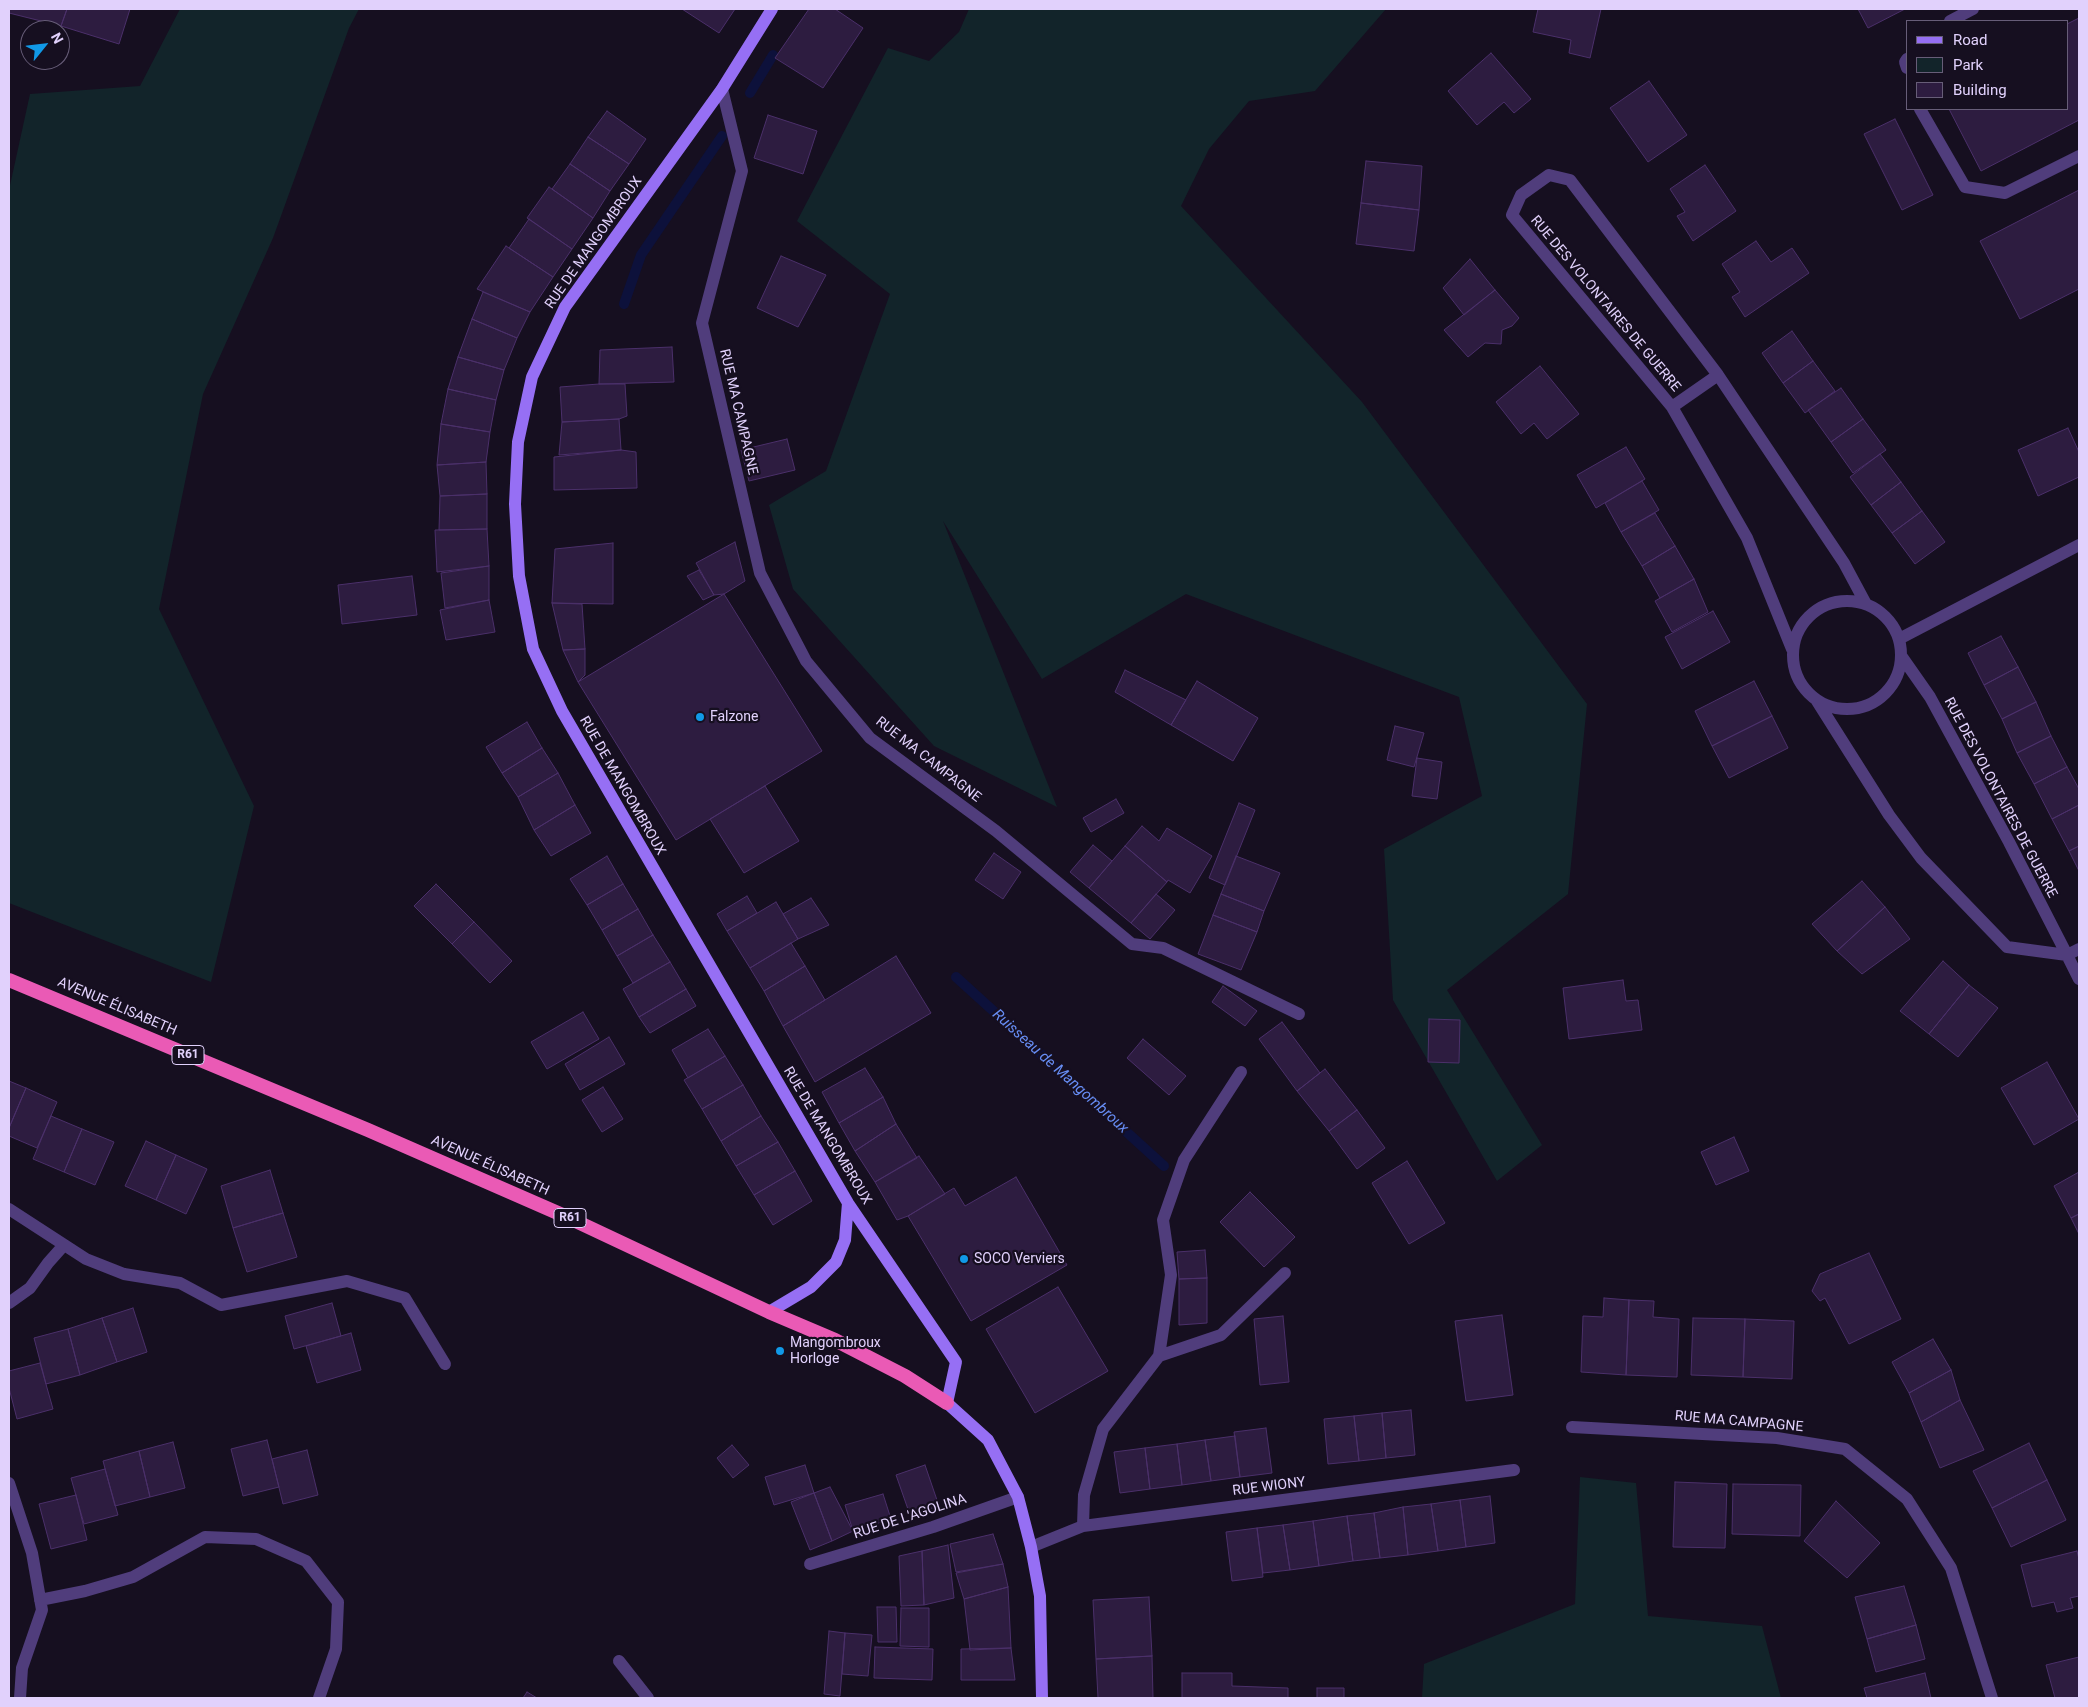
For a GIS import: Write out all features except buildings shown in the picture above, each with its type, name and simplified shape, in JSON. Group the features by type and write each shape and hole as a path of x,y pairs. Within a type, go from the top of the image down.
{"highway":[{"name":"AVENUE ÉLISABETH","path":"9,980 368,1130 567,1217 769,1312 834,1340 896,1371 947,1403"}],"main road":[{"name":"RUE DE MANGOMBROUX","path":"772,9 722,89 565,307 532,378 518,442 515,504 519,576 534,649 562,711 848,1203 956,1362 947,1403"},
{"path":"769,1312 811,1287 836,1262 845,1240 848,1203"},
{"path":"947,1403 988,1440 1018,1497 1031,1547 1040,1596 1042,1698"}],"street":[{"path":"1952,20 1973,9"},
{"name":"RUE MA CAMPAGNE","path":"722,89 742,171 702,324 760,573 806,661 870,738 996,831 1132,944 1163,948 1299,1014"},
{"path":"1921,110 1965,187 2005,193 2079,156"},
{"name":"RUE DES VOLONTAIRES DE GUERRE","path":"1866,604 1844,563 1718,374 1570,180 1548,175 1536,182 1521,195 1512,215 1672,406 1747,538 1792,649 1794,671 1803,688 1817,701 1889,815 1921,858 2007,947 2067,955"},
{"path":"1672,406 1718,374"},
{"path":"1899,639 2079,545"},
{"name":"RUE DES VOLONTAIRES DE GUERRE","path":"1792,649 1798,629 1808,616 1825,605 1844,600 1866,604 1880,612 1890,622 1899,639 1902,657 1900,671 1888,692 1878,701 1861,709 1835,709 1817,701"},
{"name":"RUE DES VOLONTAIRES DE GUERRE","path":"1902,657 1930,697 2079,979"},
{"path":"2067,955 2079,948"},
{"path":"1083,1526 1084,1495 1103,1429 1159,1356 1171,1275 1162,1220 1184,1160 1241,1072"},
{"path":"9,1209 86,1259 124,1274 180,1283 221,1305 347,1281 405,1298 445,1364"},
{"path":"9,1303 30,1288 64,1245"},
{"path":"1159,1356 1221,1335 1285,1273"},
{"name":"RUE MA CAMPAGNE","path":"1572,1427 1777,1438 1845,1449 1907,1498 1951,1568 1992,1698"},
{"name":"RUE WIONY","path":"1031,1547 1083,1526 1514,1470"},
{"path":"9,1483 32,1553 42,1610 22,1668 20,1698"},
{"name":"RUE DE L'AGOLINA","path":"810,1564 932,1527 1018,1497"},
{"path":"40,1600 86,1591 133,1577 205,1537 256,1539 306,1561 338,1602 336,1649 319,1698"},
{"path":"619,1661 648,1698"}],"green space":[{"path":"180,9 359,9 349,28 273,238 203,394 159,609 254,806 211,982 9,903 9,190 30,94 140,86"},
{"path":"969,9 1386,9 1315,91 1249,101 1209,149 1181,206 1362,402 1587,704 1568,894 1447,990 1542,1145 1497,1181 1393,1000 1384,849 1482,796 1459,697 1186,594 1042,679 943,521 1057,807 934,746 793,589 769,505 826,471 890,294 797,221 888,48 929,61 959,32"},
{"path":"1580,1477 1636,1483 1648,1616 1762,1626 1781,1698 1422,1698 1424,1664 1575,1604"}],"waterway":[{"name":"Ruisseau de Mangombroux","path":"750,93 773,55"},
{"name":"Ruisseau de Mangombroux","path":"624,304 641,255 722,136"},
{"name":"Ruisseau de Mangombroux","path":"956,977 1164,1166"}],"place":[{"name":"Falzone","path":"700,717"},
{"name":"SOCO Verviers","path":"964,1259"},
{"name":"Mangombroux Horloge","path":"780,1351"}]}
